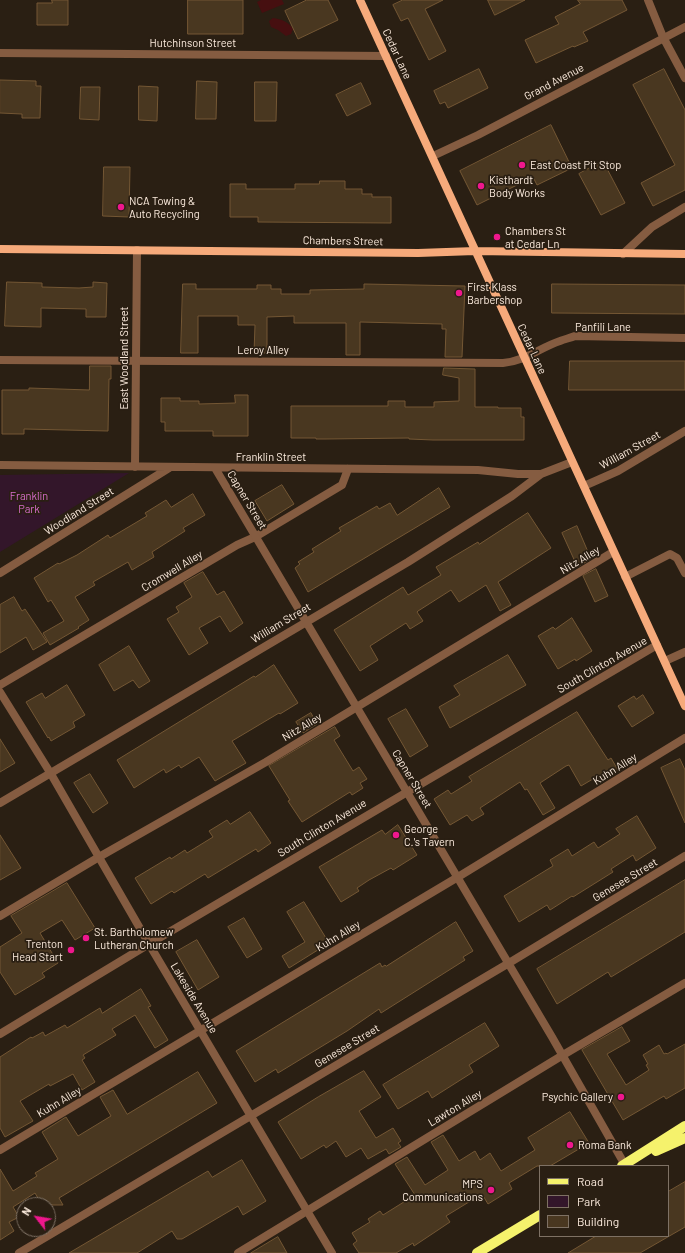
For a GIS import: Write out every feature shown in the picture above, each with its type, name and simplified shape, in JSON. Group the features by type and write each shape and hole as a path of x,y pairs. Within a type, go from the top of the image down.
{"main road":[{"path":"624,1165 685,1126"},
{"path":"624,1165 685,1138"},
{"path":"477,1253 539,1216"}],"street":[{"name":"Cedar Lane","path":"360,0 685,706"},
{"path":"648,0 663,37 685,78"},
{"name":"Grand Avenue","path":"433,156 478,135 663,37 685,27"},
{"name":"Hutchinson Street","path":"0,53 386,56"},
{"path":"623,254 652,227 685,207"},
{"name":"Chambers Street","path":"0,249 418,253 475,251 685,254"},
{"name":"East Woodland Street","path":"135,467 137,250"},
{"name":"Panfili Lane","path":"525,358 559,341 575,336 685,338"},
{"name":"Leroy Alley","path":"0,360 503,363 514,362 525,358"},
{"name":"William Street","path":"584,486 618,471 685,431"},
{"name":"William Street","path":"0,803 408,562 512,496 541,474 572,462"},
{"name":"Franklin Street","path":"0,465 170,468 478,470 518,474 541,474"},
{"name":"Woodland Street","path":"0,573 170,468"},
{"name":"Capner Street","path":"215,468 563,1055 624,1165"},
{"name":"Cromwell Alley","path":"0,685 237,545 255,537 342,485 348,469"},
{"name":"Nitz Alley","path":"0,916 99,857 266,762 613,552"},
{"path":"625,577 670,554 677,558 685,572"},
{"name":"South Clinton Avenue","path":"0,1034 406,791 657,645"},
{"path":"665,661 685,652"},
{"name":"Lakeside Avenue","path":"0,692 51,774 149,944 332,1253"},
{"name":"Kuhn Alley","path":"0,1150 458,877 685,738"},
{"name":"Genesee Street","path":"19,1253 509,963 685,856"},
{"name":"Lawton Alley","path":"238,1253 308,1212 330,1196 563,1055 685,983"}],"green space":[{"name":"Franklin Park","path":"129,473 0,552 0,475"}],"shaded area":[{"path":"261,0 282,0 284,4 262,13 257,2"},
{"path":"273,18 282,20 289,24 293,29 291,34 286,36 271,27 269,21"}],"building":[{"path":"52,0 68,0 68,25 37,25 37,3 52,3"},
{"path":"188,0 243,0 243,34 188,34"},
{"path":"307,0 328,0 338,20 298,39 285,11"},
{"path":"403,0 443,0 425,9 446,51 429,60 408,18 401,21 393,5"},
{"path":"488,0 525,0 495,15"},
{"path":"578,0 622,0 627,10 583,32 588,41 574,47 573,46 536,63 525,40 559,24 555,17 580,4"},
{"path":"479,69 488,88 448,108 445,102 440,104 434,91"},
{"path":"664,69 685,110 685,190 653,206 641,183 675,165 633,85"},
{"path":"0,80 36,81 36,86 41,86 40,118 22,118 22,114 0,113"},
{"path":"197,81 217,82 216,119 196,119"},
{"path":"255,82 277,82 276,121 255,121"},
{"path":"361,83 371,104 347,116 336,95"},
{"path":"139,86 158,87 157,121 139,120"},
{"path":"81,87 100,87 99,120 80,119"},
{"path":"551,125 572,168 537,185 533,177 477,205 460,171"},
{"path":"603,161 625,203 601,215 579,174"},
{"path":"104,167 130,167 129,217 103,216"},
{"path":"320,181 345,181 345,189 362,189 362,194 372,194 372,197 391,197 391,223 258,222 258,217 230,217 230,184 246,184 246,189 295,189 295,184 319,184"},
{"path":"7,282 42,283 42,287 79,288 93,287 93,282 107,283 106,317 86,317 86,309 41,308 41,327 5,326"},
{"path":"183,284 196,284 196,289 257,289 257,285 271,285 271,289 281,289 281,294 310,294 310,290 364,289 364,284 465,286 462,357 445,357 446,329 442,329 442,324 360,322 360,355 346,355 346,323 294,323 294,316 267,317 267,353 254,353 255,325 238,325 238,316 198,316 198,353 181,353"},
{"path":"552,284 685,285 685,314 552,313"},
{"path":"570,361 685,361 685,390 569,390"},
{"path":"90,366 111,366 111,379 109,379 108,431 24,429 24,434 2,434 2,390 29,390 29,388 89,390"},
{"path":"444,368 475,369 475,407 521,408 521,417 524,417 524,440 291,438 291,406 388,406 388,401 405,401 405,407 434,407 434,402 459,401 459,378 443,375"},
{"path":"235,395 248,395 248,436 213,436 213,431 165,431 165,422 161,422 161,398 180,398 180,401 199,401 199,404 235,403"},
{"path":"282,485 294,504 267,521 255,501"},
{"path":"439,488 450,507 308,592 295,568 300,564 298,562 314,552 312,549 341,531 339,528 377,506 379,509 390,503 397,515"},
{"path":"193,494 205,515 183,528 185,531 152,552 154,557 132,570 128,562 93,582 95,585 75,597 89,620 78,627 79,628 50,645 43,633 64,621 51,600 48,602 34,578 58,563 59,564 77,555 108,535 110,538 147,516 145,513 166,500 171,507"},
{"path":"528,513 551,548 498,582 511,605 500,611 486,585 459,602 451,590 417,612 423,621 410,629 406,623 370,646 378,660 360,671 334,630 403,587 408,595 441,575 436,567 478,542 479,544"},
{"path":"577,526 591,559 579,566 577,566 562,533"},
{"path":"596,569 608,596 595,602 583,576"},
{"path":"203,572 217,595 224,591 243,623 230,632 220,616 199,628 208,643 189,655 167,619 179,612 176,607 192,597 184,583"},
{"path":"14,597 22,611 25,609 47,642 33,650 26,637 0,653 0,605"},
{"path":"572,618 592,651 576,661 575,659 558,669 538,636 553,627 555,629"},
{"path":"129,646 150,681 139,688 133,680 114,691 99,665"},
{"path":"508,655 526,685 450,728 439,707 460,695 454,686"},
{"path":"274,665 298,703 232,741 246,763 215,781 199,757 181,768 179,765 166,773 164,769 134,788 117,760"},
{"path":"67,685 85,715 73,722 75,727 51,741 26,702 42,693 45,698"},
{"path":"643,695 654,713 632,727 618,706 634,696 636,699"},
{"path":"406,709 428,746 410,757 388,719"},
{"path":"577,712 608,760 611,758 618,770 606,777 603,773 581,786 569,765 540,783 555,808 543,815 527,789 525,790 520,782 480,808 484,814 472,821 467,815 450,825 434,799 448,790 451,794 472,781 469,777"},
{"path":"311,713 317,724 303,733 296,722"},
{"path":"335,727 340,736 334,740 353,771 359,767 367,779 360,783 363,788 352,795 350,792 302,822 288,801 290,800 269,766"},
{"path":"0,739 15,763 0,772"},
{"path":"680,759 685,770 685,823 661,768"},
{"path":"90,774 108,803 93,813 74,783"},
{"path":"250,812 271,843 258,852 256,849 208,878 205,874 174,893 172,891 151,904 135,878 170,857 171,859 185,850 187,853 213,837 209,831 227,820 230,824"},
{"path":"637,816 656,848 636,861 633,855 611,869 613,872 573,897 572,896 550,910 547,905 519,922 504,896 553,866 550,860 568,849 572,856 594,842 598,848 620,834 616,829"},
{"path":"398,825 417,855 393,870 391,868 369,880 357,888 359,891 341,902 319,867 382,830 385,834"},
{"path":"0,835 21,868 0,880"},
{"path":"685,880 685,932 611,977 608,972 557,1004 537,969"},
{"path":"67,883 95,928 75,940 62,920 40,933 58,963 42,973 45,977 15,995 0,972 0,947 22,933 11,916"},
{"path":"304,902 329,943 289,968 282,956 305,942 287,912"},
{"path":"244,918 262,949 247,958 228,927"},
{"path":"456,922 473,951 463,957 465,960 381,1013 379,1009 347,1031 278,1073 276,1069 255,1082 236,1051 380,963 382,967 385,965 386,966"},
{"path":"197,940 219,977 198,990 176,952"},
{"path":"141,989 151,1006 148,1007 168,1040 155,1048 135,1015 112,1029 116,1035 83,1055 85,1058 82,1060 95,1082 82,1090 73,1074 50,1086 49,1084 20,1101 33,1121 5,1137 0,1128 0,1057 31,1037 32,1038 43,1032 45,1036 65,1025 67,1028 100,1008 102,1013"},
{"path":"485,1023 499,1046 469,1065 473,1072 432,1098 428,1091 398,1109 383,1085"},
{"path":"622,1027 630,1041 607,1054 626,1085 649,1070 646,1065 648,1064 643,1055 659,1045 664,1054 667,1054 685,1044 685,1088 666,1099 664,1096 623,1120 582,1050"},
{"path":"364,1071 381,1097 359,1111 376,1138 393,1128 401,1141 398,1143 401,1147 389,1154 386,1149 368,1159 361,1148 346,1157 336,1141 326,1148 324,1145 301,1159 278,1122"},
{"path":"198,1072 217,1103 59,1198 63,1205 56,1205 56,1197 37,1197 35,1193 29,1197 16,1197 16,1205 13,1207 16,1212 16,1218 9,1222 14,1231 0,1240 0,1169 13,1191 37,1176 35,1173 58,1159 42,1132 66,1117 78,1136 111,1116 100,1097 113,1090 127,1114"},
{"path":"570,1112 589,1143 552,1165 537,1166 509,1183 512,1189 488,1204 482,1194 446,1216 450,1222 414,1246 413,1243 396,1253 359,1253 353,1244 357,1241 352,1233 370,1222 368,1219 380,1211 383,1215 415,1195 395,1164 407,1157 425,1185 448,1170 431,1142 443,1135 459,1161 475,1151 480,1160 490,1153 501,1171 535,1150 528,1138"},
{"path":"242,1160 266,1201 243,1215 238,1206 182,1239 177,1239 172,1231 137,1253 69,1253 208,1171 212,1177"},
{"path":"685,1182 685,1227 669,1236 669,1191"},
{"path":"278,1237 287,1253 251,1253"},
{"path":"594,1237 668,1237 640,1253 568,1253"}],"place":[{"name":"East Coast Pit Stop","path":"522,165"},
{"name":"Kisthardt Body Works","path":"481,186"},
{"name":"NCA Towing & Auto Recycling","path":"121,207"},
{"name":"Chambers St at Cedar Ln","path":"497,237"},
{"name":"First Klass Barbershop","path":"459,293"},
{"name":"George C.'s Tavern","path":"396,835"},
{"name":"St. Bartholomew Lutheran Church","path":"86,938"},
{"name":"Trenton Head Start","path":"71,950"},
{"name":"Psychic Gallery","path":"621,1097"},
{"name":"Roma Bank","path":"570,1145"},
{"name":"MPS Communications","path":"491,1190"}]}
